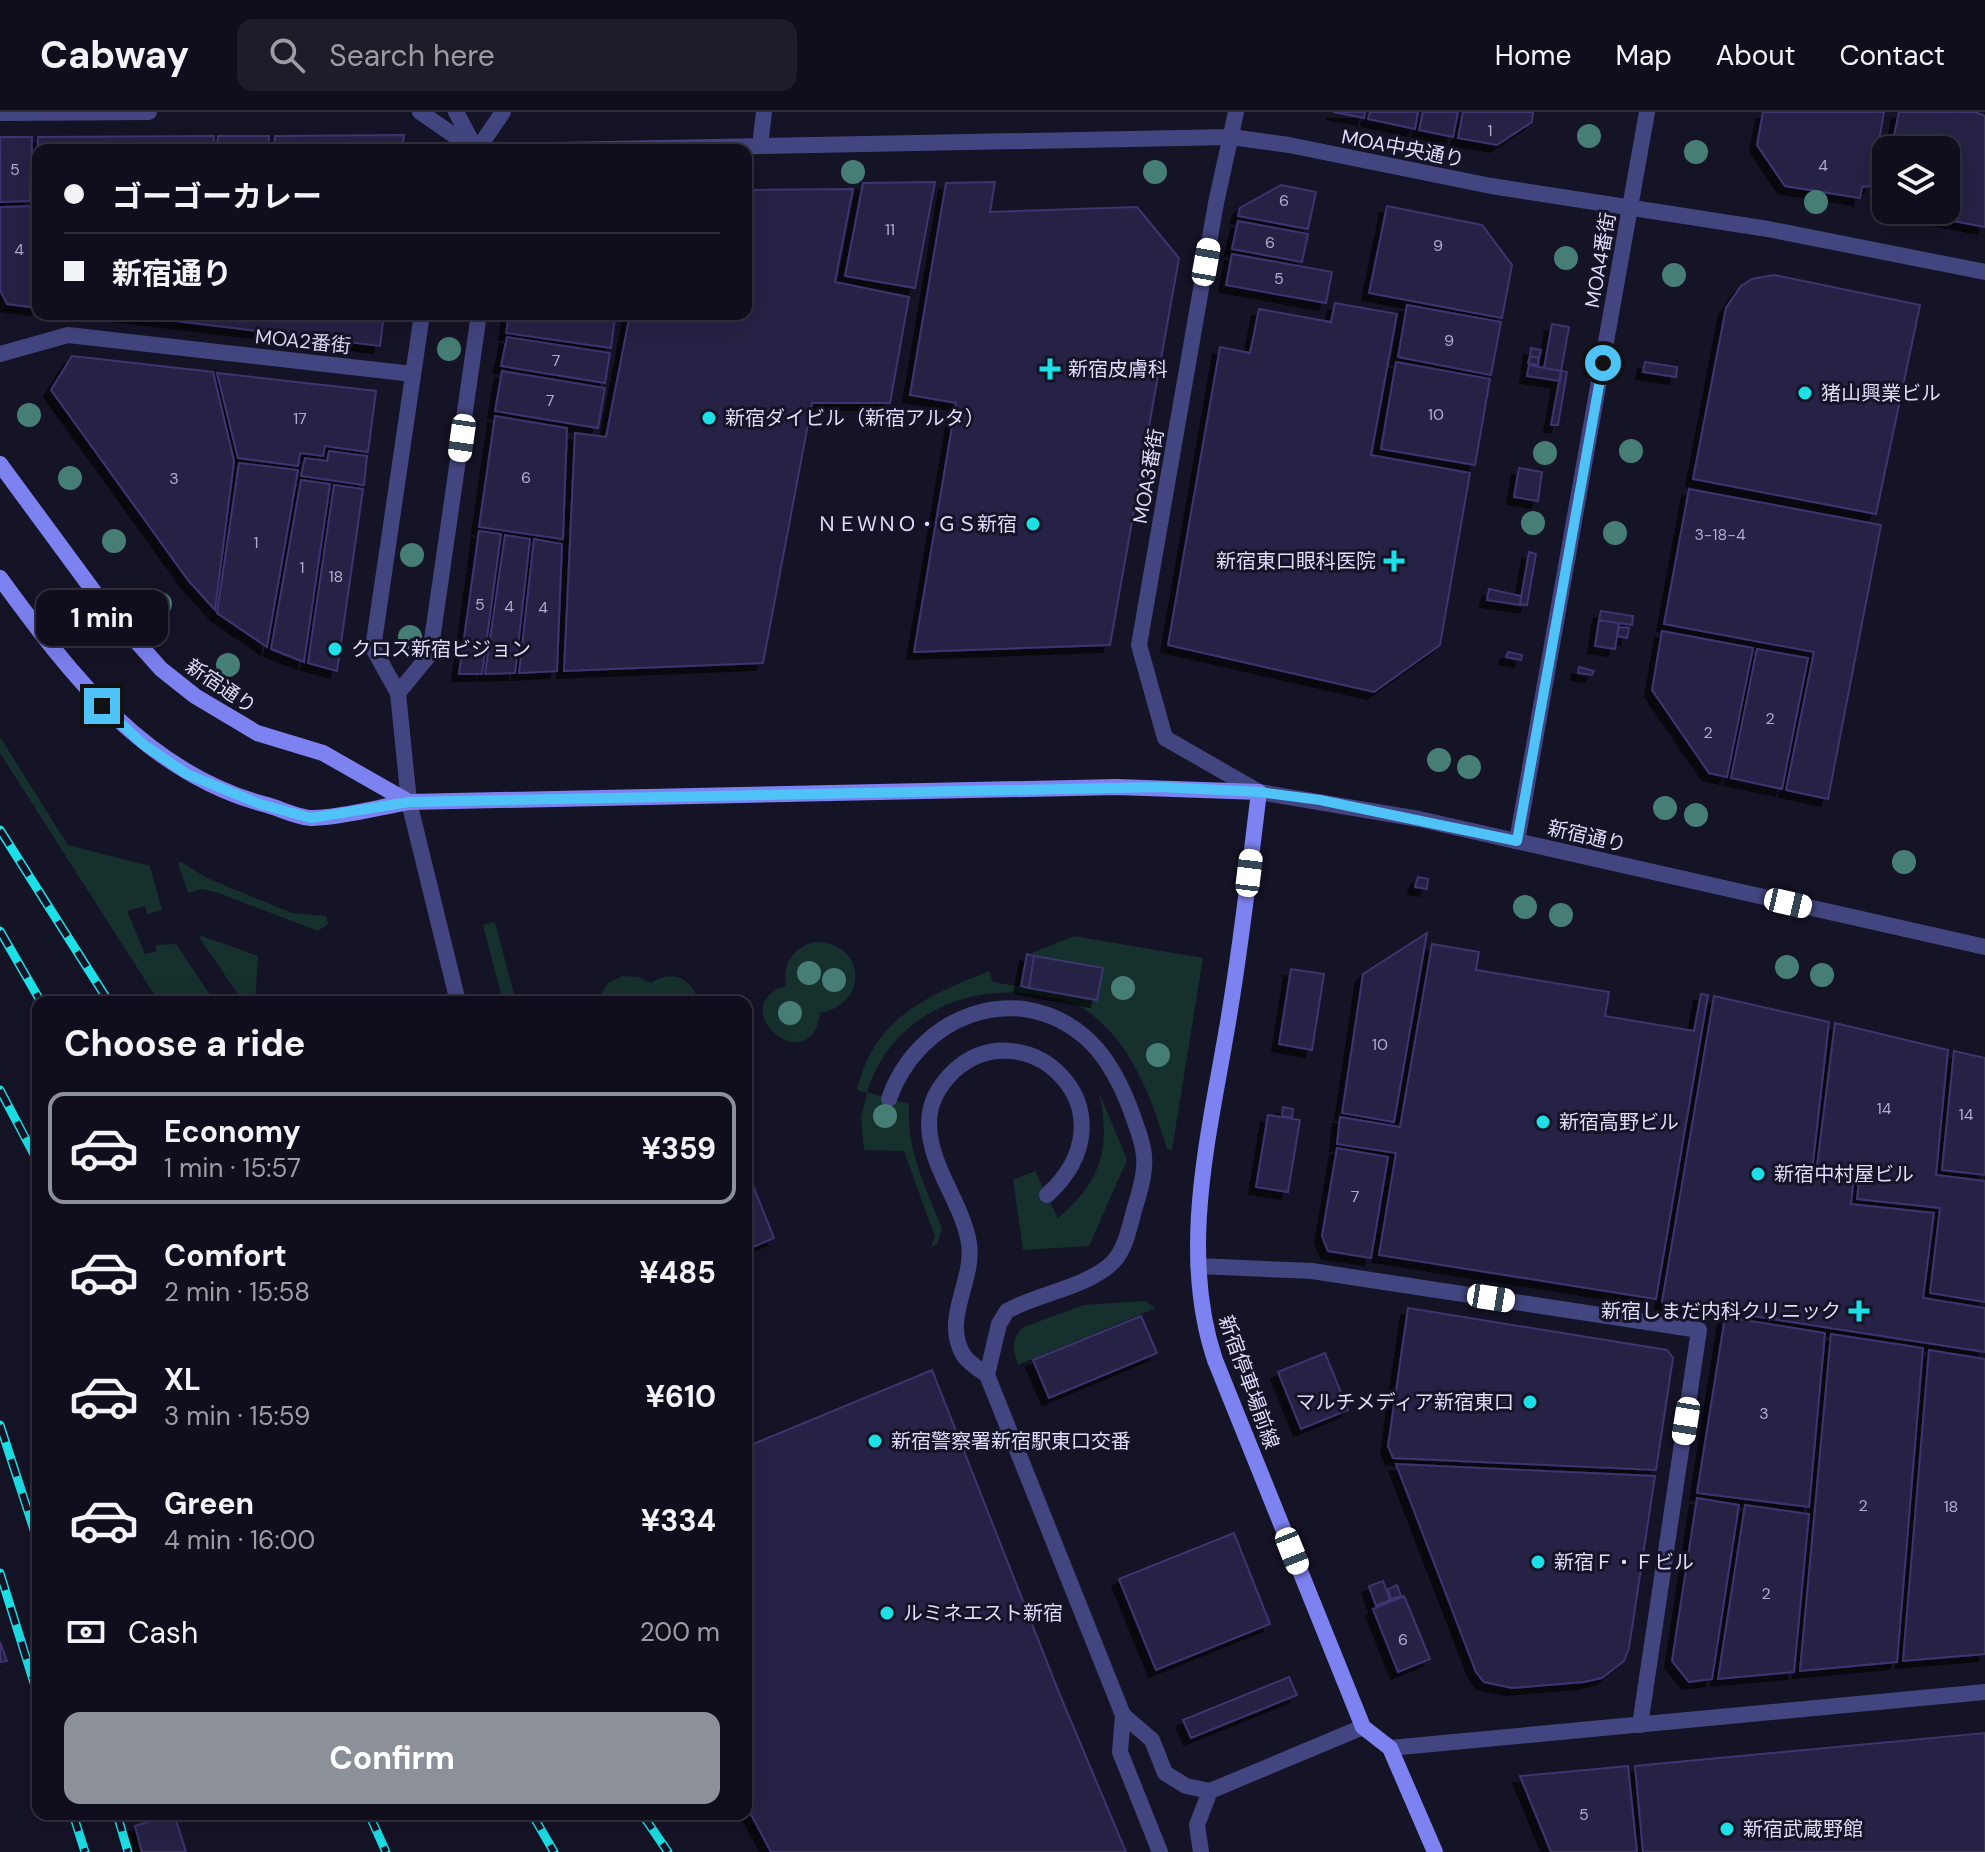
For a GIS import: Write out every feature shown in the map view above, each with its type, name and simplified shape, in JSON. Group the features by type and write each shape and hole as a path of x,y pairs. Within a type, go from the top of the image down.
{"main road":[{"name":"新宿通り","path":"0,464 103,604 161,669 195,696 257,733 323,753 409,802"},
{"name":"新宿通り","path":"0,578 42,636 102,706 144,745 187,774 225,792 311,818 409,802 1161,787 1259,792"},
{"name":"新宿停車場前線","path":"1259,792 1241,941 1201,1189 1198,1266 1203,1320 1215,1360 1363,1727"},
{"path":"1363,1727 1390,1748 1435,1852"}],"street":[{"path":"0,113 149,112"},
{"path":"420,112 467,144"},
{"path":"456,112 473,144"},
{"path":"480,144 503,112"},
{"path":"760,146 764,112"},
{"name":"MOA3番街","path":"1236,112 1139,645 1165,738 1259,792"},
{"name":"MOA4番街","path":"1517,841 1647,112"},
{"name":"MOA中央通り","path":"752,146 1231,137 1289,145 1491,186 1768,229 1985,272"},
{"path":"421,320 373,648 398,693 409,802 457,996"},
{"path":"398,693 430,654 478,320"},
{"name":"MOA2番街","path":"0,354 68,335 413,374"},
{"name":"新宿通り","path":"1259,792 1369,809 1985,947"},
{"path":"889,1099 906,1061 923,1041 945,1025 968,1015 1019,1009 1067,1024 1102,1055 1124,1093 1146,1152 1140,1191 1114,1261 1095,1274 1007,1311 999,1324 987,1375"},
{"path":"1047,1195 1073,1166 1081,1149 1083,1123 1067,1083 1051,1066 1031,1056 1002,1051 968,1059 945,1079 933,1101 929,1124 936,1155 965,1227 969,1248 956,1311 958,1337 964,1356 987,1375 1123,1715 1120,1752 1160,1852"},
{"path":"1198,1266 1312,1271 1699,1330 1640,1725"},
{"path":"1390,1748 1985,1692"},
{"path":"1123,1715 1152,1740 1165,1773 1186,1786 1210,1791 1363,1727"},
{"path":"1201,1852 1197,1825 1210,1791"}],"green space":[{"path":"0,737 68,845 150,866 162,910 147,914 145,906 127,911 145,954 157,951 155,945 176,944 211,996 155,996 0,753"},
{"path":"178,863 207,878 292,913 326,916 328,924 318,931 216,892 202,889 188,893"},
{"path":"495,922 514,996 501,996 483,925"},
{"path":"1074,936 1203,958 1172,1150 1167,1149 1146,1090 1127,1053 1114,1036 1084,1009 1059,999 1015,993 987,994 960,1000 913,1024 878,1065 867,1092 909,1104 914,1153 942,1229 937,1244 930,1248 935,1237 904,1151 864,1150 861,1117 867,1093 857,1090 865,1065 876,1044 906,1012 944,990 989,971 993,982 1097,1000 1102,968 1032,957 1032,953"},
{"path":"199,937 258,956 255,996 239,996"},
{"path":"814,942 831,944 844,951 852,962 854,986 847,998 836,1007 820,1013 813,1033 802,1042 788,1041 775,1034 766,1022 763,1009 768,996 786,986 786,971 791,958 800,948"},
{"path":"623,976 639,977 651,983 666,977 680,978 692,987 696,996 599,996 608,983"},
{"path":"1099,1092 1127,1160 1089,1246 1023,1250 1013,1180 1035,1171 1058,1218 1073,1204 1085,1190 1100,1162 1104,1130"},
{"path":"1145,1301 1156,1308 1018,1365 1014,1344 1016,1335 1024,1327 1083,1305"}],"building":[{"path":"1333,112 1365,112 1364,118"},
{"path":"1370,112 1418,112 1415,129 1368,119"},
{"path":"1423,112 1458,112 1453,137 1419,130"},
{"path":"1463,112 1533,112 1532,122 1497,145 1458,138"},
{"path":"1763,112 1884,112 1880,136 1872,136 1871,186 1862,187 1860,198 1785,186 1757,145"},
{"path":"1899,112 1975,112 1985,116 1985,227 1960,222 1960,136 1894,136"},
{"path":"404,135 403,144 274,144 275,136"},
{"path":"214,136 213,144 38,144 38,137"},
{"path":"218,136 269,136 268,144 217,144"},
{"path":"0,137 32,137 30,201 0,202"},
{"path":"935,182 915,288 845,276 863,183"},
{"name":"ＮＥＷＮＯ・ＧＳ新宿","path":"995,182 990,212 1137,207 1179,258 1110,645 914,652 956,403 910,395 946,183"},
{"path":"1281,185 1316,192 1308,229 1238,216 1240,208"},
{"name":"新宿ダイビル（新宿アルタ）","path":"853,189 835,282 909,297 890,403 812,403 763,663 564,671 575,433 606,437 629,320 752,320 752,190"},
{"path":"32,206 32,307 7,304 0,290 0,207"},
{"path":"1387,206 1482,225 1512,265 1502,318 1369,293"},
{"path":"1238,221 1308,234 1302,262 1232,249"},
{"path":"1232,254 1332,272 1326,303 1226,285"},
{"name":"猪山興業ビル","path":"1774,275 1920,305 1876,514 1693,479 1726,308 1741,286 1752,279"},
{"path":"1335,303 1397,314 1371,455 1470,473 1440,645 1374,692 1168,645 1220,347 1250,353 1259,309 1331,322"},
{"path":"1407,305 1501,322 1491,375 1398,357"},
{"path":"167,320 383,320 380,346"},
{"path":"508,320 615,320 611,348 506,333"},
{"path":"1552,324 1569,327 1561,371 1544,368"},
{"path":"507,337 610,353 605,383 501,366"},
{"path":"1531,348 1541,350 1539,358 1530,356"},
{"path":"72,356 213,372 234,461 215,610 188,580 51,390"},
{"path":"1530,356 1539,358 1538,365 1528,363"},
{"path":"1396,362 1490,379 1475,465 1381,449"},
{"path":"1645,362 1677,367 1676,377 1643,372"},
{"path":"1529,365 1561,371 1560,381 1527,376"},
{"path":"502,371 605,388 598,428 495,411"},
{"path":"1561,371 1567,372 1558,425 1551,425"},
{"path":"217,373 376,391 368,452 325,446 323,456 300,453 298,466 238,458"},
{"path":"495,416 567,428 563,539 479,527"},
{"path":"329,451 367,456 364,485 301,476 305,458 327,461"},
{"path":"239,463 298,470 267,647 217,613"},
{"path":"1519,468 1542,472 1538,501 1514,497"},
{"path":"301,480 330,484 304,662 271,649"},
{"path":"334,485 363,489 337,671 308,663"},
{"path":"1689,489 1881,525 1828,799 1786,790 1814,652 1664,624"},
{"path":"479,531 501,534 482,674 459,674"},
{"path":"505,535 530,539 515,673 485,674"},
{"path":"534,539 562,544 557,671 519,673"},
{"path":"1529,552 1536,554 1527,605 1520,604"},
{"path":"1489,589 1521,596 1520,605 1487,600"},
{"path":"1601,611 1633,616 1632,625 1599,620"},
{"path":"1599,620 1619,623 1615,649 1595,646"},
{"path":"1619,627 1629,628 1627,638 1617,636"},
{"path":"1662,631 1753,648 1727,777 1709,773 1652,690"},
{"path":"1757,649 1808,658 1782,789 1731,778"},
{"path":"1508,652 1522,655 1521,660 1506,657"},
{"path":"1579,667 1594,671 1592,675 1578,673"},
{"path":"1418,877 1428,879 1427,889 1415,887"},
{"path":"1427,933 1394,1122 1342,1113 1363,974"},
{"name":"新宿高野ビル","path":"1432,944 1479,952 1476,970 1609,992 1605,1016 1694,1031 1701,994 1708,995 1656,1299 1379,1255 1396,1153 1337,1144 1340,1117 1400,1127"},
{"path":"1027,954 1034,956 1029,988 1021,986"},
{"path":"1034,956 1103,968 1097,1000 1029,988"},
{"path":"1291,969 1324,974 1312,1050 1279,1044"},
{"name":"新宿中村屋ビル","path":"1714,996 1829,1022 1812,1171 1854,1176 1851,1204 1934,1213 1923,1298 1985,1308 1985,1352 1662,1302"},
{"path":"1835,1023 1948,1050 1936,1175 1985,1181 1985,1302 1930,1293 1940,1208 1857,1199 1860,1171 1817,1166"},
{"path":"1954,1051 1985,1058 1985,1175 1942,1170"},
{"path":"1283,1107 1293,1109 1292,1118 1282,1116"},
{"path":"1268,1115 1300,1120 1288,1192 1256,1187"},
{"path":"1337,1148 1388,1157 1371,1258 1328,1251 1322,1236"},
{"path":"752,1183 774,1238 752,1247"},
{"name":"マルチメディア新宿東口","path":"1408,1308 1667,1350 1673,1358 1656,1470 1393,1458 1388,1446"},
{"path":"1141,1316 1157,1353 1049,1398 1033,1360"},
{"path":"1725,1317 1825,1333 1809,1507 1697,1493"},
{"path":"1831,1334 1923,1348 1897,1662 1800,1671"},
{"path":"1929,1350 1985,1359 1985,1654 1903,1661"},
{"path":"1325,1353 1348,1410 1301,1429 1278,1372"},
{"name":"ルミネエスト新宿","path":"932,1370 1060,1695 1126,1852 771,1852 752,1816 752,1445"},
{"name":"新宿Ｆ・Ｆビル","path":"1396,1464 1655,1476 1629,1648 1624,1661 1602,1678 1584,1682 1512,1688 1484,1682 1476,1672"},
{"path":"1697,1498 1739,1505 1712,1679 1689,1682 1672,1661"},
{"path":"1745,1505 1809,1514 1794,1672 1718,1679"},
{"path":"1234,1533 1270,1624 1156,1670 1119,1579"},
{"path":"1383,1581 1390,1600 1376,1606 1369,1586"},
{"path":"1397,1585 1401,1596 1391,1599 1388,1589"},
{"path":"1404,1596 1430,1659 1398,1672 1373,1609"},
{"path":"0,1642 7,1661 0,1662"},
{"path":"1289,1677 1297,1695 1191,1738 1183,1720"},
{"path":"1985,1733 1985,1852 1643,1852 1635,1766"},
{"path":"1628,1766 1637,1852 1551,1852 1520,1776"},
{"path":"154,1820 176,1820 186,1852 142,1852 135,1826"}],"railway":[{"path":"0,830 105,996"},
{"path":"0,931 38,996"},
{"path":"0,1090 32,1151"},
{"path":"0,1425 32,1524"},
{"path":"0,1573 32,1677"},
{"path":"75,1820 85,1852"},
{"path":"119,1820 128,1852"},
{"path":"372,1820 386,1852"},
{"path":"535,1820 554,1852"},
{"path":"646,1820 668,1852"}],"place":[{"name":"新宿皮膚科","path":"1050,369"},
{"name":"猪山興業ビル","path":"1805,393"},
{"name":"新宿ダイビル（新宿アルタ）","path":"709,418"},
{"name":"ＮＥＷＮＯ・ＧＳ新宿","path":"1033,524"},
{"name":"新宿東口眼科医院","path":"1394,561"},
{"name":"クロス新宿ビジョン","path":"335,649"},
{"name":"新宿高野ビル","path":"1543,1122"},
{"name":"新宿中村屋ビル","path":"1758,1174"},
{"name":"新宿しまだ内科クリニック","path":"1859,1311"},
{"name":"マルチメディア新宿東口","path":"1530,1402"},
{"name":"新宿警察署新宿駅東口交番","path":"875,1441"},
{"name":"新宿Ｆ・Ｆビル","path":"1538,1562"},
{"name":"ルミネエスト新宿","path":"887,1613"},
{"name":"新宿武蔵野館","path":"1727,1829"}],"route":[{"path":"102,706 144,745 187,774 225,792 311,818 409,802 1161,787 1259,792 1320,800 1517,841 1603,363"}]}
